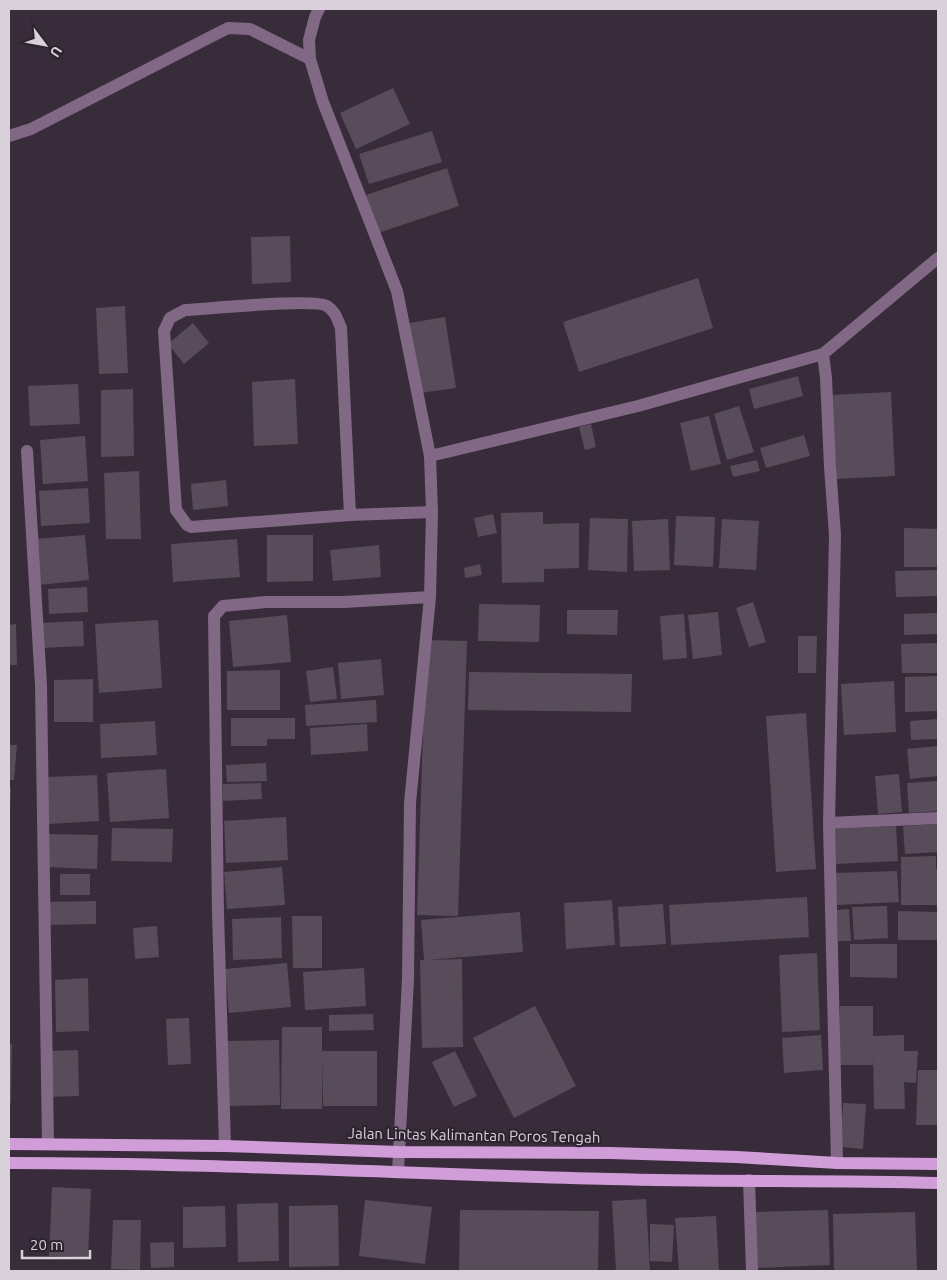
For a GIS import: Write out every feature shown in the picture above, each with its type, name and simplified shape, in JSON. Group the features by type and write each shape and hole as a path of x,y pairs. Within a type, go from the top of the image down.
{"main road":[{"name":"Jalan Lintas Kalimantan Poros Tengah","path":"9,1144 225,1146 399,1152 611,1153 737,1157 838,1163 938,1164"},
{"path":"9,1163 166,1165 614,1179 849,1180 938,1183"}],"street":[{"path":"319,9 309,40 310,59 323,102 397,291 430,456 432,512 430,597 410,803 408,979 398,1172"},
{"path":"9,136 31,129 228,28 250,29 310,59"},
{"path":"430,456 638,406 824,354 938,258"},
{"path":"350,515 341,328 336,313 326,305 305,303 185,310 170,318 164,331 176,510 187,525 190,527 350,515 432,512"},
{"path":"824,354 835,535 829,823 838,1163"},
{"path":"27,451 41,685 48,1144"},
{"path":"225,1146 218,904 214,616 223,606 430,597"},
{"path":"829,823 938,818"},
{"path":"749,1180 752,1271"}],"building":[{"path":"393,88 410,124 356,149 340,113"},
{"path":"432,131 442,162 369,184 359,154"},
{"path":"447,168 459,206 378,233 366,195"},
{"path":"290,236 291,282 252,284 251,237"},
{"path":"698,278 713,328 579,372 563,322"},
{"path":"125,306 128,373 99,374 96,308"},
{"path":"445,317 456,388 420,393 409,323"},
{"path":"193,323 209,343 184,364 168,344"},
{"path":"798,376 803,396 754,409 749,389"},
{"path":"295,379 298,444 254,446 252,382"},
{"path":"78,384 80,424 30,426 28,386"},
{"path":"133,389 134,456 101,457 101,390"},
{"path":"891,392 895,476 836,479 832,395"},
{"path":"739,406 754,452 727,460 714,414"},
{"path":"709,416 721,464 691,471 680,423"},
{"path":"591,424 596,447 585,450 579,427"},
{"path":"804,435 810,456 766,468 760,448"},
{"path":"85,436 88,481 43,484 40,440"},
{"path":"757,460 760,471 733,477 730,466"},
{"path":"139,471 141,539 106,539 104,473"},
{"path":"226,480 228,506 193,510 191,484"},
{"path":"88,488 90,523 41,526 39,491"},
{"path":"543,512 543,524 579,523 579,568 544,569 544,582 502,583 501,513"},
{"path":"493,514 497,533 478,537 474,518"},
{"path":"676,516 715,517 713,567 674,565"},
{"path":"590,518 628,519 627,572 588,570"},
{"path":"668,519 670,570 634,571 632,521"},
{"path":"722,519 759,521 756,570 719,568"},
{"path":"904,528 938,529 938,567 904,567"},
{"path":"85,535 89,580 38,585 34,539"},
{"path":"267,535 313,535 313,581 267,582"},
{"path":"237,539 240,577 173,582 171,544"},
{"path":"379,545 381,577 333,581 330,550"},
{"path":"480,564 482,575 465,578 464,568"},
{"path":"938,570 938,596 896,597 895,571"},
{"path":"87,587 88,612 49,614 48,589"},
{"path":"753,602 766,642 749,647 736,608"},
{"path":"479,604 540,605 539,642 478,641"},
{"path":"567,610 618,610 617,635 567,634"},
{"path":"718,612 722,655 693,659 688,615"},
{"path":"938,613 938,634 904,635 904,614"},
{"path":"684,614 687,658 663,660 660,616"},
{"path":"287,615 291,662 233,667 229,621"},
{"path":"158,620 162,688 99,693 95,624"},
{"path":"83,621 84,646 42,648 41,623"},
{"path":"16,624 17,665 9,665 9,625"},
{"path":"798,636 817,636 816,673 798,673"},
{"path":"426,640 467,641 458,916 417,915"},
{"path":"938,643 938,673 902,673 901,644"},
{"path":"381,659 384,695 341,699 338,663"},
{"path":"333,667 337,699 310,702 306,671"},
{"path":"280,670 280,710 227,710 227,671"},
{"path":"469,672 632,674 631,712 468,710"},
{"path":"938,676 938,711 905,712 905,677"},
{"path":"93,679 93,722 54,722 54,680"},
{"path":"894,681 896,732 844,735 841,684"},
{"path":"376,700 377,722 306,726 305,705"},
{"path":"806,713 816,869 776,872 766,716"},
{"path":"231,718 295,718 295,739 267,739 267,746 231,746"},
{"path":"938,719 938,739 911,740 910,721"},
{"path":"155,721 157,755 101,758 100,724"},
{"path":"367,724 368,751 311,755 310,728"},
{"path":"9,745 17,745 14,780 9,780"},
{"path":"938,746 938,776 910,779 907,749"},
{"path":"266,763 267,781 227,782 226,765"},
{"path":"166,769 169,818 110,822 107,773"},
{"path":"899,774 902,812 878,814 875,776"},
{"path":"97,775 99,821 49,824 47,777"},
{"path":"938,781 938,811 909,813 907,783"},
{"path":"261,783 262,799 223,801 223,784"},
{"path":"9,788 11,788 10,811 9,811"},
{"path":"286,817 288,860 226,863 224,821"},
{"path":"938,824 938,852 905,854 903,826"},
{"path":"896,826 898,861 835,864 833,829"},
{"path":"112,828 173,829 172,862 111,861"},
{"path":"47,834 98,835 97,869 45,867"},
{"path":"936,856 938,905 901,905 901,857"},
{"path":"282,867 285,905 227,909 224,872"},
{"path":"897,871 899,902 837,905 835,873"},
{"path":"60,874 90,874 90,895 60,895"},
{"path":"807,897 809,937 671,945 669,905"},
{"path":"612,900 615,945 566,949 564,903"},
{"path":"96,901 96,924 44,925 44,902"},
{"path":"663,904 666,944 620,947 618,907"},
{"path":"887,906 888,938 854,940 852,907"},
{"path":"849,909 851,941 838,941 837,910"},
{"path":"898,911 938,912 938,940 898,940"},
{"path":"520,912 523,952 428,960 462,959 463,1047 422,1048 420,960 424,960 421,920"},
{"path":"292,916 322,916 322,968 293,968"},
{"path":"281,917 282,958 233,960 232,919"},
{"path":"157,926 159,957 135,959 133,928"},
{"path":"850,944 897,944 897,978 850,977"},
{"path":"817,953 820,1030 782,1032 779,955"},
{"path":"287,963 291,1007 229,1013 225,969"},
{"path":"364,968 366,1006 305,1010 303,972"},
{"path":"88,978 89,1031 56,1032 55,980"},
{"path":"535,1006 576,1086 514,1118 473,1038"},
{"path":"840,1006 873,1006 873,1036 904,1035 904,1051 918,1051 916,1083 904,1082 905,1109 874,1109 873,1052 873,1065 839,1065"},
{"path":"373,1014 374,1030 329,1031 329,1015"},
{"path":"189,1018 191,1064 168,1065 166,1019"},
{"path":"282,1027 322,1027 322,1051 377,1051 377,1106 323,1106 322,1055 322,1109 281,1109"},
{"path":"821,1035 823,1070 784,1073 782,1038"},
{"path":"279,1040 280,1105 225,1106 224,1041"},
{"path":"9,1044 12,1044 11,1103 9,1103"},
{"path":"78,1050 79,1096 49,1097 49,1051"},
{"path":"455,1051 477,1096 454,1107 432,1062"},
{"path":"918,1070 938,1070 938,1125 916,1125"},
{"path":"843,1103 866,1104 863,1149 841,1147"},
{"path":"52,1187 91,1189 88,1257 49,1256"},
{"path":"646,1199 650,1271 616,1271 612,1201"},
{"path":"365,1200 432,1207 425,1264 359,1256"},
{"path":"278,1203 279,1261 238,1262 237,1204"},
{"path":"338,1205 339,1266 289,1267 289,1206"},
{"path":"225,1206 226,1247 183,1248 183,1207"},
{"path":"460,1210 599,1211 598,1271 459,1270"},
{"path":"828,1210 830,1265 755,1268 754,1212"},
{"path":"915,1212 917,1271 834,1271 833,1214"},
{"path":"716,1216 719,1271 679,1271 675,1218"},
{"path":"113,1220 141,1220 140,1270 111,1269"},
{"path":"650,1224 674,1225 672,1262 650,1261"},
{"path":"174,1242 174,1267 151,1268 150,1243"}]}
